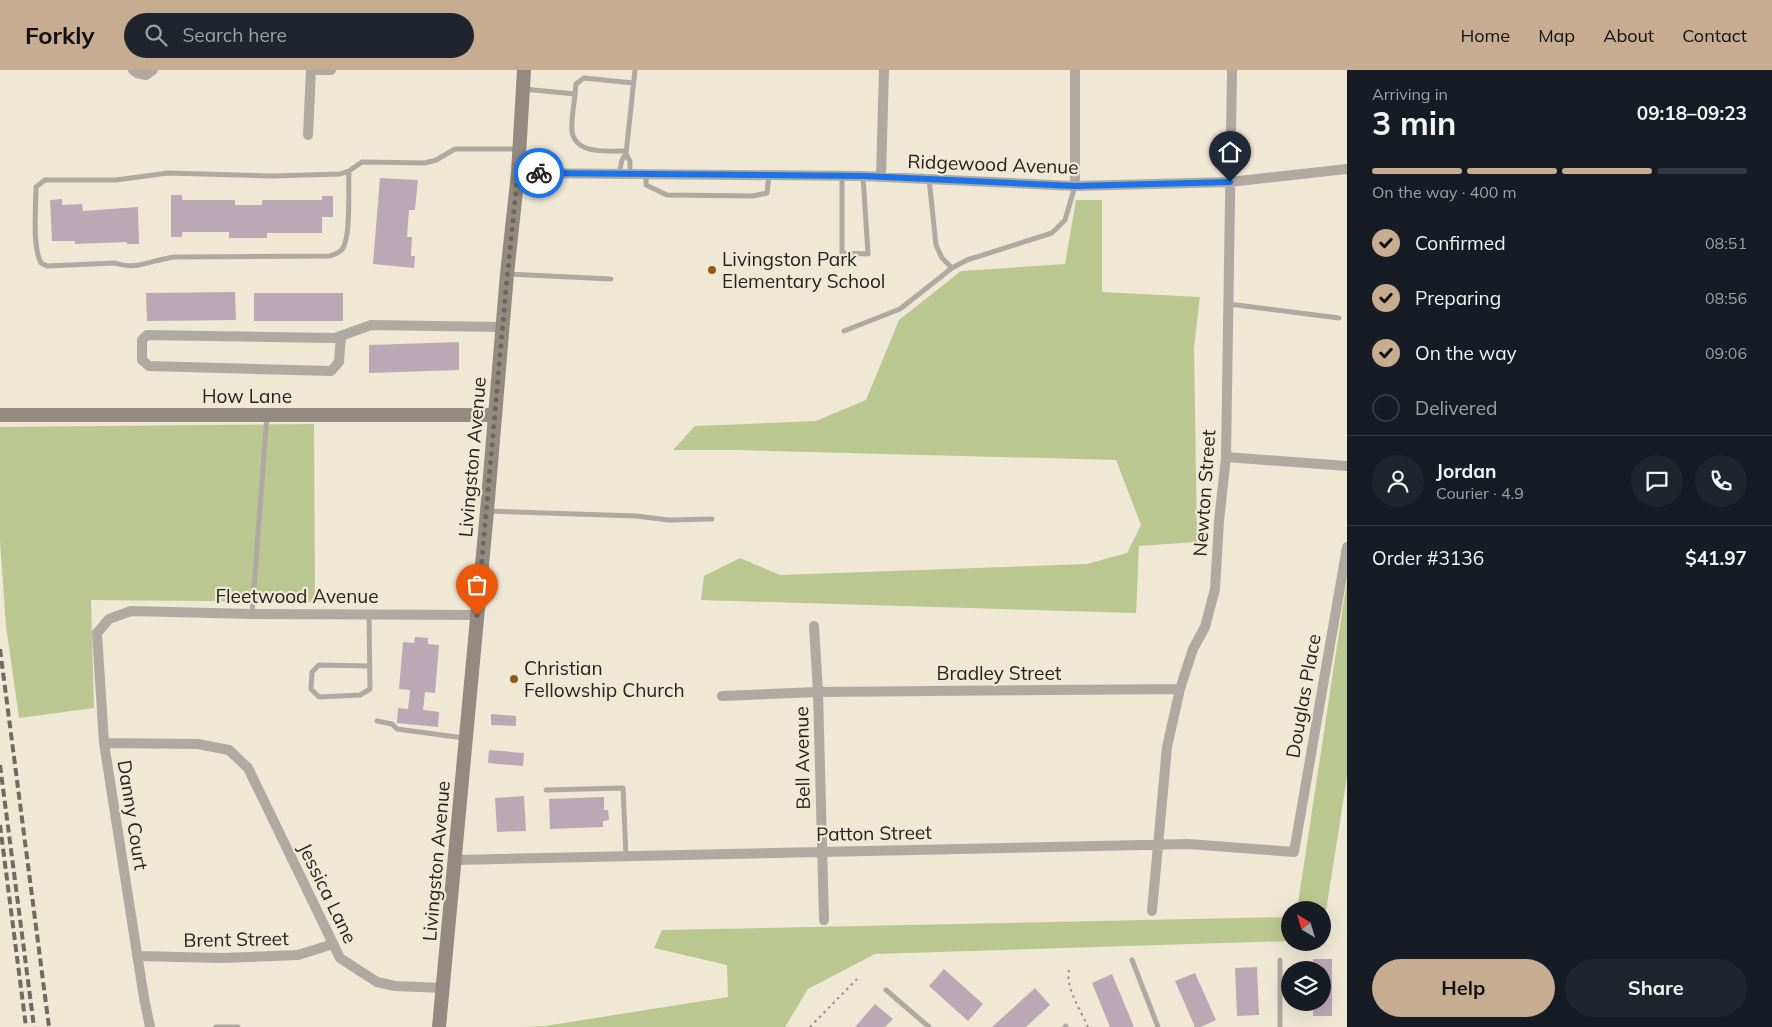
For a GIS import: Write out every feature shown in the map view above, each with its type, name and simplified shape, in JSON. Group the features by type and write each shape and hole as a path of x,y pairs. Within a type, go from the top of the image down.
{"main road":[{"name":"Livingston Avenue","path":"439,1027 487,511 502,327 518,173 524,70"},
{"name":"How Lane","path":"3,415 495,415"}],"street":[{"path":"133,70 146,75 153,70"},
{"path":"308,135 310,70"},
{"path":"318,70 331,70"},
{"path":"881,177 884,70"},
{"path":"1075,70 1075,186"},
{"name":"Newton Street","path":"1152,911 1167,747 1180,689 1193,649 1205,626 1215,589 1219,521 1226,457 1232,70"},
{"name":"Ridgewood Avenue","path":"518,173 864,176 1075,186 1230,182 1347,169"},
{"path":"341,336 339,362 331,371 149,366 142,360 142,340 147,335 335,338 371,325 502,327"},
{"path":"1226,457 1347,466"},
{"name":"Douglas Place","path":"1294,852 1347,547"},
{"name":"Fleetwood Avenue","path":"117,616 130,611 252,614 477,615"},
{"name":"Danny Court","path":"117,616 109,619 97,633 104,743 150,1027"},
{"name":"Bell Avenue","path":"814,626 818,692 824,920"},
{"name":"Bradley Street","path":"722,696 818,692 1180,689"},
{"name":"Jessica Lane","path":"104,743 198,744 229,750 248,768 340,958 377,982 395,986 443,988"},
{"name":"Patton Street","path":"455,860 1157,844 1188,844 1294,852"},
{"name":"Brent Street","path":"137,956 221,958 298,955 333,944"}],"lane":[{"path":"619,174 626,152 635,70"},
{"path":"626,152 584,149 576,142 572,131 574,94 576,84 584,78 634,83"},
{"path":"523,89 574,94"},
{"path":"349,171 347,237 342,249 330,256 166,258 134,267 115,263 47,266 40,263 38,258 35,222 36,187 45,180 116,180 159,174 271,176 340,174 349,171 362,162 425,163 436,160 455,149 519,149"},
{"path":"626,152 630,161 630,174"},
{"path":"646,174 646,185 667,195 709,196 753,196 767,193 770,175"},
{"path":"842,177 842,254 868,254 864,176"},
{"path":"929,178 936,244 942,258 952,268"},
{"path":"844,331 900,310 952,268 968,260 1052,233 1065,220 1075,186"},
{"path":"507,274 611,279"},
{"path":"1228,304 1339,318"},
{"path":"252,614 267,415"},
{"path":"487,511 636,516 668,520 712,519"},
{"path":"369,614 370,666 370,689 360,694 319,697 311,689 312,672 320,665 370,666"},
{"path":"377,722 392,724 397,729 466,738"},
{"path":"546,790 623,788 626,856"},
{"path":"1132,960 1158,1027"},
{"path":"1280,960 1280,1027"},
{"path":"886,990 928,1027"},
{"path":"919,1027 923,1022"},
{"path":"216,1027 238,1027"}],"path":[{"path":"1069,970 1069,985 1088,1027"},
{"path":"810,1027 857,979"}],"green space":[{"path":"1076,200 1102,200 1102,292 1200,297 1194,348 1197,542 1139,546 1136,613 701,600 704,576 740,558 780,575 1087,564 1127,553 1141,525 1116,460 673,450 695,426 816,421 866,400 899,320 961,271 1065,264"},
{"path":"314,424 315,602 91,600 94,708 19,718 6,626 0,541 0,427"},
{"path":"1347,580 1347,777 1328,901 1298,901"},
{"path":"1281,917 1281,941 875,954 808,989 785,1027 526,1027 545,1026 728,997 727,965 654,948 662,930"}],"building":[{"path":"380,178 418,180 415,210 409,210 407,237 412,237 411,256 415,256 414,268 373,264"},
{"path":"171,195 182,195 182,200 235,200 235,205 262,205 262,200 322,200 322,196 333,196 333,217 322,217 322,233 267,233 267,238 229,238 229,232 182,232 182,237 171,237"},
{"path":"62,199 62,205 82,204 83,211 138,207 139,244 127,244 127,242 75,244 75,241 52,241 50,200"},
{"path":"235,292 236,320 147,321 146,293"},
{"path":"254,293 343,293 343,321 254,321"},
{"path":"459,342 459,370 369,373 369,345"},
{"path":"415,637 428,638 428,644 439,645 435,693 425,692 423,710 439,712 438,727 397,723 398,708 408,709 410,690 399,689 403,642 414,643"},
{"path":"491,714 516,716 516,726 491,725"},
{"path":"489,750 524,753 523,766 488,763"},
{"path":"524,796 526,831 497,832 495,798"},
{"path":"604,797 604,810 608,810 609,820 603,821 603,827 550,829 549,799"},
{"path":"1313,959 1332,959 1332,1016 1313,1016 1313,1011 1331,1011 1331,961 1313,961"},
{"path":"1257,967 1259,1015 1237,1016 1235,968"},
{"path":"944,969 983,1004 968,1021 929,986"},
{"path":"1195,973 1216,1020 1201,1027 1195,1027 1175,981"},
{"path":"1112,974 1134,1027 1110,1027 1092,983"},
{"path":"1035,988 1050,1005 1026,1027 992,1027"},
{"path":"875,1004 893,1019 885,1027 855,1027"}],"railway":[{"path":"0,649 49,1027"},
{"path":"0,765 34,1027"},
{"path":"0,825 26,1027"}],"way so far":[{"path":"477,615 518,173 539,173"}],"place":[{"name":"Livingston Park Elementary School","path":"712,270"},
{"name":"Christian Fellowship Church","path":"514,679"}],"route":[{"path":"539,173 864,176 1075,186 1230,182"}]}
